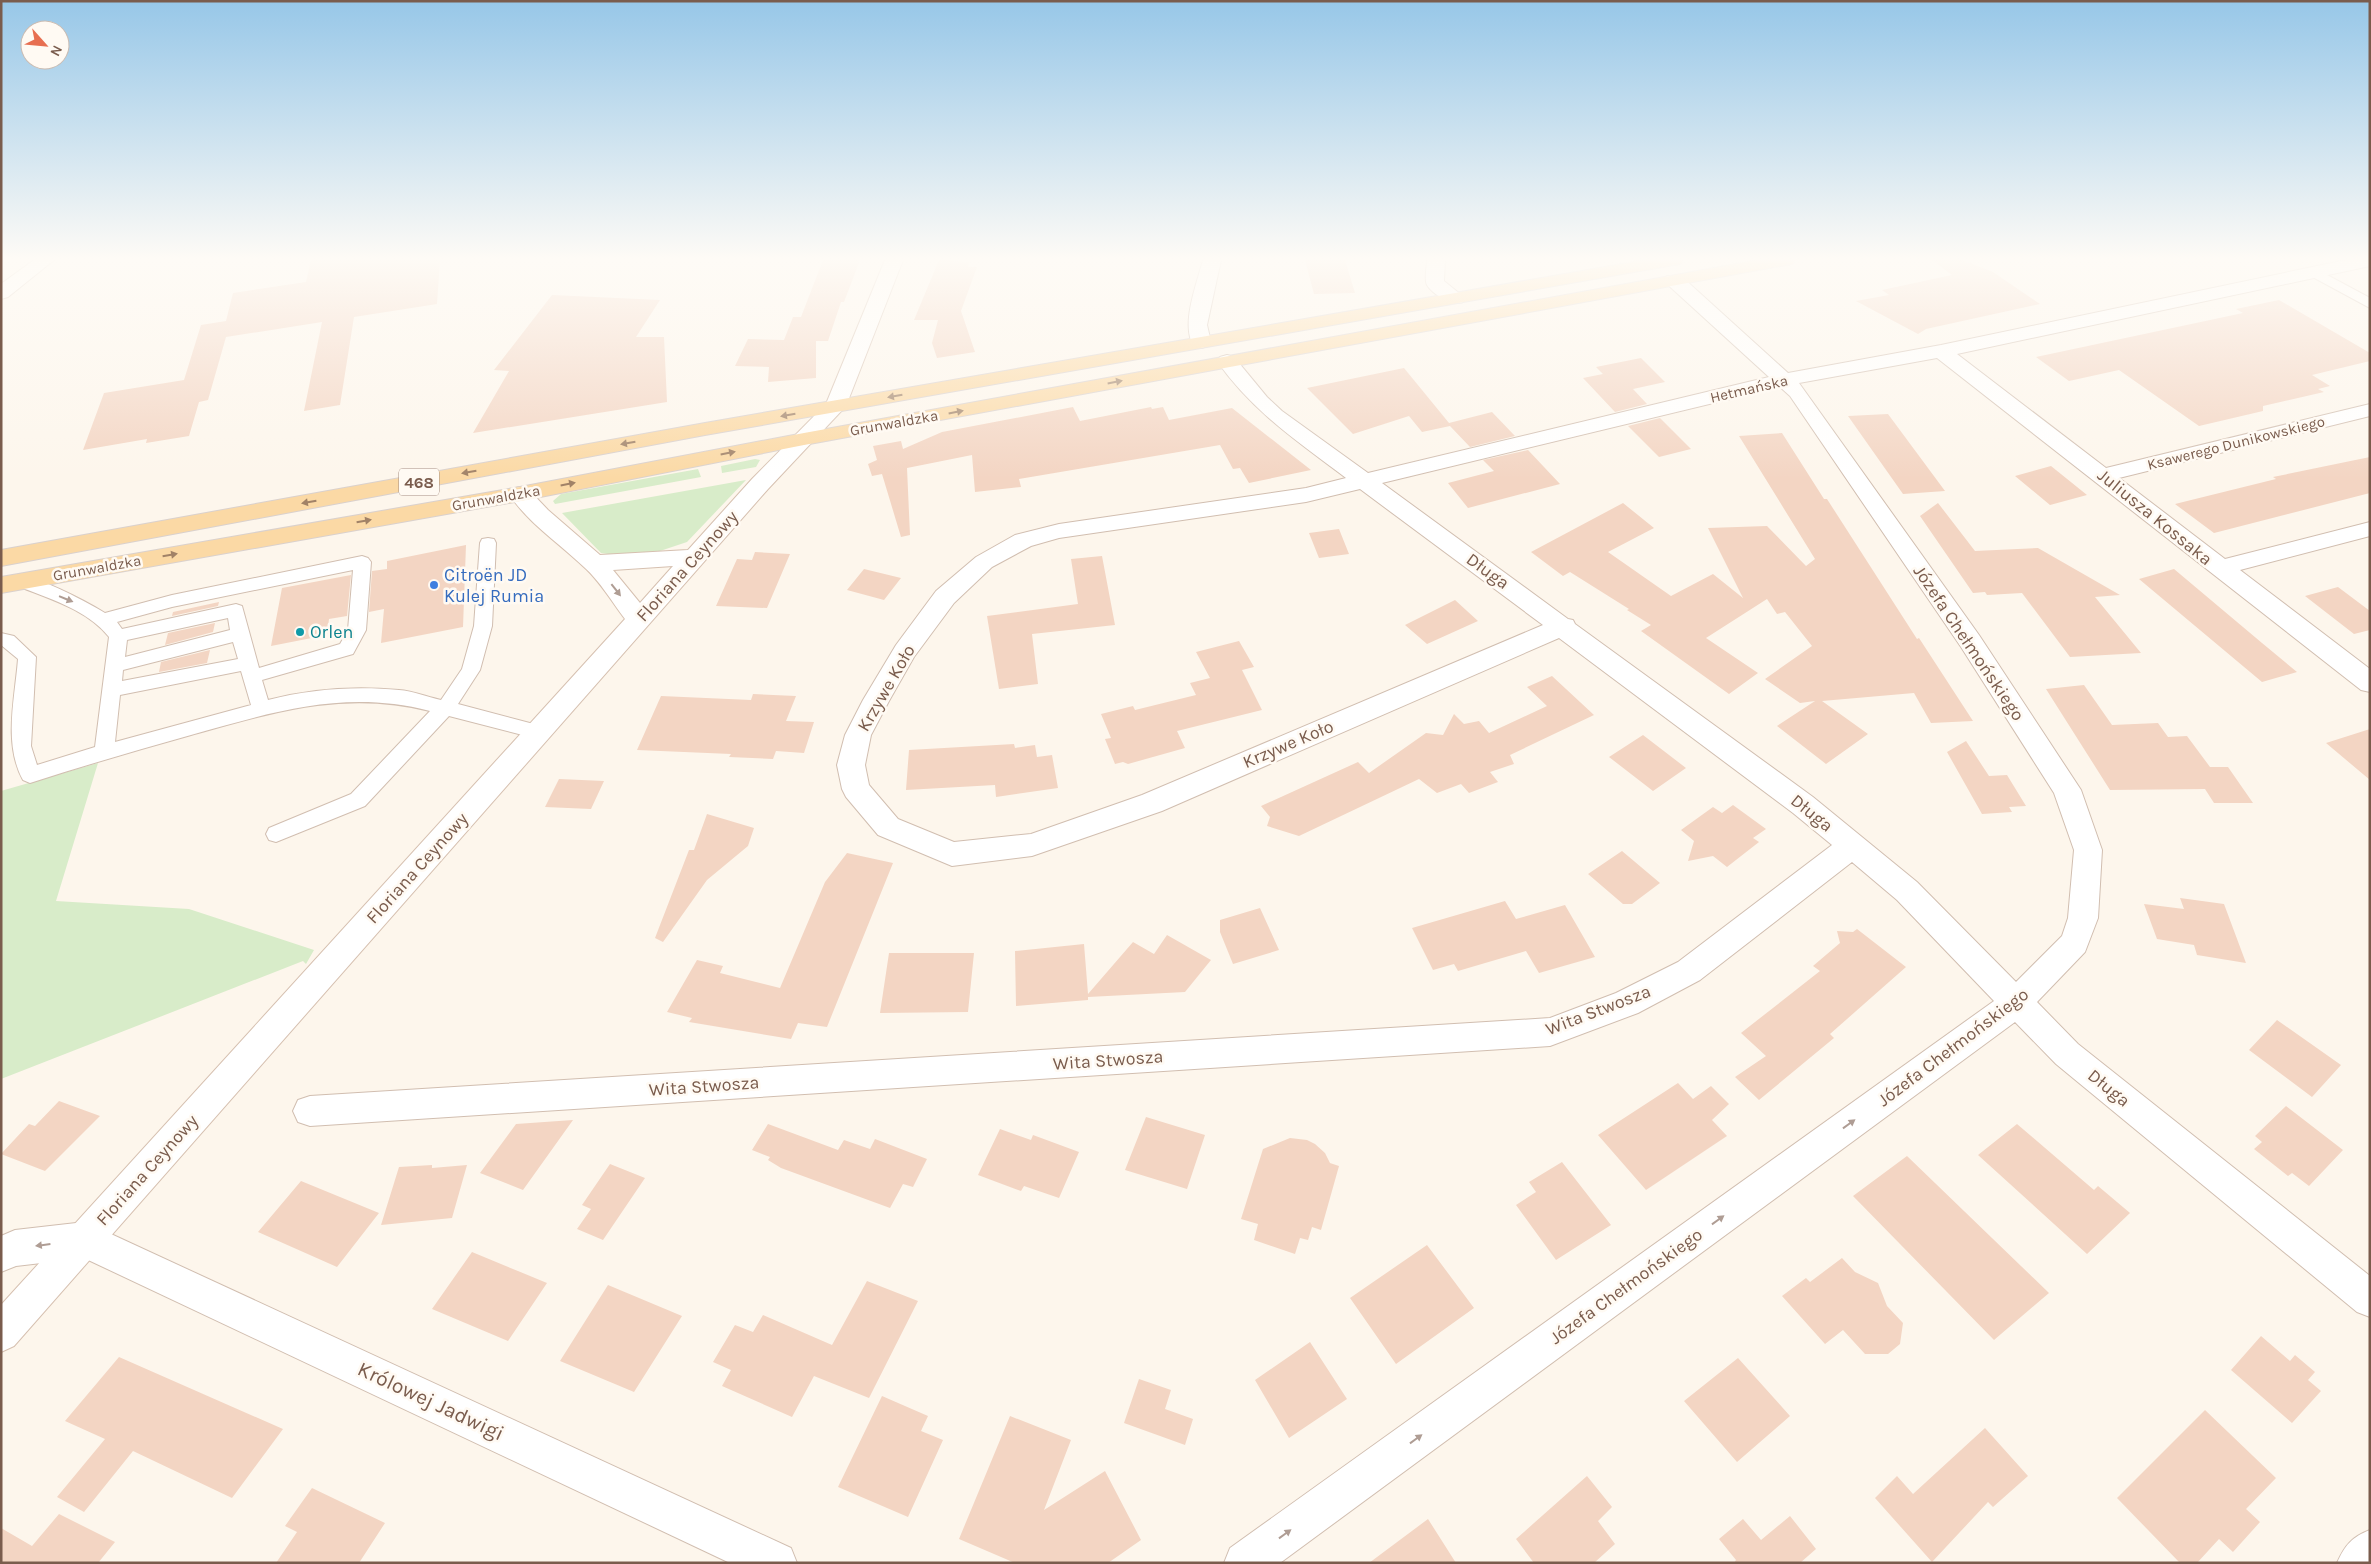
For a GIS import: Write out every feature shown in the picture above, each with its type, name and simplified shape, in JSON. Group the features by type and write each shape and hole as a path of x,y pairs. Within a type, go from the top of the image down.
{"main road":[{"name":"Grunwaldzka","path":"1,558 836,406 1253,333"},
{"name":"Grunwaldzka","path":"11,583 520,494 804,439 1382,333"}],"street":[{"path":"836,406 865,333"},
{"path":"1199,333 1201,342"},
{"name":"Józefa Chełmońskiego","path":"1245,1563 2016,1003 2074,943 2083,918 2088,850 2067,790 1970,641 1797,392 1732,333"},
{"name":"Hetmańska","path":"1366,481 1784,380 2026,333"},
{"name":"Juliusza Kossaka","path":"1941,351 2103,475 2218,568 2370,683"},
{"name":"Długa","path":"1227,361 1260,401 1275,415 1564,626 1804,805 1907,891 2067,1054 2370,1299"},
{"name":"Floriana Ceynowy","path":"1,1333 639,619 836,406"},
{"name":"Ksawerego Dunikowskiego","path":"2103,475 2370,410"},
{"name":"Krzywe Koło","path":"1366,481 1306,495 1059,531 1023,540 984,562 945,597 904,651 876,700 858,735 851,765 856,789 888,827 952,854 1032,845 1152,803 1564,626"},
{"path":"520,494 540,515 595,563 639,619"},
{"path":"2218,568 2370,529"},
{"path":"595,563 696,557"},
{"name":"Wita Stwosza","path":"310,1111 1550,1032 1627,1003 1689,971 1852,846"},
{"path":"1,1254 15,1248 85,1240"},
{"name":"Królowej Jadwigi","path":"85,1240 776,1563"},
{"path":"2358,1563 2370,1550"}],"lane":[{"path":"276,834 358,800 446,707 471,670 483,626 488,543"},
{"path":"100,620 241,587 362,562 357,630 347,649 250,669 111,690"},
{"path":"11,583 75,603 113,627 118,636 104,752"},
{"path":"241,587 236,610 240,634 262,708"},
{"path":"118,636 236,610"},
{"path":"114,666 240,634"},
{"path":"1,639 8,640 27,657 21,746 30,775 104,752 262,708 286,702 349,695 401,697 538,732"}],"green space":[{"path":"755,459 760,460 756,467 722,473 721,466"},
{"path":"698,469 701,477 555,504 553,501 561,494"},
{"path":"746,480 687,542 645,556 621,556 601,553 562,513"},
{"path":"98,763 56,901 189,909 314,950 306,964 303,961 1,1079 1,791"}],"building":[{"path":"199,333 252,333 226,337 208,400 199,402 189,436 146,443 147,439 83,450 104,393 184,380"},
{"path":"320,333 351,333 340,405 304,411"},
{"path":"523,333 639,333 636,337 664,337 667,402 473,433 509,371 494,370"},
{"path":"787,333 831,333 828,341 816,341 816,378 768,382 769,367 735,366 748,339 784,340"},
{"path":"935,333 969,333 975,352 937,358 932,343"},
{"path":"2149,333 2336,333 2370,353 2370,361 2312,375 2330,386 2318,389 2324,392 2263,406 2263,411 2199,426 2119,370 2069,381 2036,357"},
{"path":"1641,358 1665,382 1633,389 1647,404 1615,412 1583,378 1603,374 1596,367"},
{"path":"1404,368 1449,423 1492,412 1515,436 1470,447 1450,426 1422,432 1409,416 1353,434 1307,388"},
{"path":"1073,407 1080,421 1151,407 1152,409 1163,407 1169,420 1232,408 1311,470 1249,483 1240,468 1233,469 1220,445 1019,479 1021,487 975,492 972,455 907,468 910,535 901,537 882,474 872,476 868,464 877,460 873,446 901,441 903,449 942,432"},
{"path":"1888,414 1945,491 1903,494 1848,416"},
{"path":"1660,418 1691,449 1659,457 1628,426"},
{"path":"1782,433 1973,721 1931,723 1914,693 1822,701 1868,734 1826,764 1777,726 1815,701 1800,703 1765,679 1812,646 1785,612 1777,614 1767,599 1706,638 1758,673 1729,694 1641,631 1651,625 1627,610 1629,609 1570,572 1563,576 1531,552 1623,503 1654,528 1608,552 1671,596 1713,574 1743,598 1708,528 1767,526 1806,566 1815,559 1739,436"},
{"path":"1528,450 1560,484 1468,508 1448,483 1494,471 1483,460"},
{"path":"2370,457 2370,493 2214,533 2175,504 2276,479 2273,477"},
{"path":"2051,466 2087,495 2050,505 2015,476"},
{"path":"1938,503 1975,551 2038,548 2120,595 2095,597 2141,653 2070,657 2022,593 1987,595 1985,592 1973,593 1920,516"},
{"path":"1339,529 1349,554 1319,558 1309,533"},
{"path":"466,545 463,627 381,643 384,609 369,612 372,571 387,569 387,561"},
{"path":"755,552 790,554 767,608 716,606 737,559 752,560"},
{"path":"1102,556 1115,625 1032,634 1038,684 999,689 987,616 1078,604 1071,559"},
{"path":"864,569 901,578 884,600 847,590"},
{"path":"2174,569 2297,672 2262,682 2139,579"},
{"path":"351,575 347,616 329,619 327,635 271,646 282,588"},
{"path":"2338,587 2370,611 2370,630 2354,634 2305,596"},
{"path":"1455,600 1478,621 1427,644 1405,625"},
{"path":"219,602 218,606 172,616 173,612"},
{"path":"215,623 213,632 165,645 168,633"},
{"path":"1239,641 1254,667 1242,670 1262,710 1177,731 1185,748 1128,764 1123,762 1115,764 1105,739 1111,738 1101,714 1133,706 1135,710 1196,695 1190,683 1210,678 1196,652"},
{"path":"210,650 207,663 159,672 161,662"},
{"path":"1552,676 1594,715 1510,755 1514,764 1490,772 1498,782 1469,793 1461,784 1437,793 1419,779 1299,836 1267,826 1270,817 1261,806 1358,762 1369,773 1426,733 1443,735 1454,714 1464,724 1479,721 1489,733 1547,706 1527,687"},
{"path":"2084,685 2112,725 2158,723 2168,737 2187,736 2210,767 2228,767 2253,803 2214,803 2205,789 2110,790 2046,689"},
{"path":"753,694 796,696 786,721 814,722 804,753 776,751 773,759 729,757 731,754 637,750 661,696 751,700"},
{"path":"2370,729 2370,780 2326,743"},
{"path":"1643,735 1686,768 1653,791 1609,757"},
{"path":"1966,741 1989,776 2007,775 2026,806 2009,807 2012,812 1982,814 1947,752"},
{"path":"1014,744 1015,748 1035,745 1037,757 1052,755 1058,788 996,797 995,785 906,790 909,750"},
{"path":"559,779 604,781 591,809 545,807"},
{"path":"1733,805 1766,829 1753,838 1759,842 1727,867 1713,856 1688,861 1694,841 1681,830 1713,807 1722,813"},
{"path":"707,814 754,828 748,846 707,880 663,942 655,938 689,850 694,850"},
{"path":"1622,851 1660,883 1632,904 1623,904 1588,874"},
{"path":"847,853 893,863 827,1027 798,1023 791,1039 689,1022 692,1018 667,1012 697,960 723,966 720,973 780,988 825,882"},
{"path":"2180,898 2224,904 2246,963 2197,955 2194,945 2157,939 2144,904 2184,909"},
{"path":"1505,901 1516,919 1565,905 1595,957 1539,973 1526,951 1458,971 1454,964 1433,970 1412,928"},
{"path":"1260,908 1279,950 1233,964 1220,932 1220,920"},
{"path":"1857,929 1906,967 1830,1034 1834,1038 1759,1100 1735,1077 1766,1056 1741,1033 1820,971 1813,966 1840,943 1837,931 1853,932"},
{"path":"1167,935 1211,960 1185,992 1088,997 1088,1000 1016,1006 1015,951 1084,944 1088,994 1133,942 1154,954"},
{"path":"889,953 974,953 968,1012 880,1013"},
{"path":"2277,1020 2341,1065 2312,1097 2249,1050"},
{"path":"1678,1083 1693,1099 1711,1086 1729,1104 1712,1120 1727,1136 1646,1190 1598,1135"},
{"path":"59,1101 100,1116 45,1171 1,1154 29,1124 35,1126"},
{"path":"2286,1106 2343,1150 2309,1186 2292,1173 2288,1176 2254,1149 2262,1142 2255,1136"},
{"path":"1146,1117 1205,1135 1187,1189 1125,1170"},
{"path":"573,1120 523,1190 480,1173 516,1124"},
{"path":"768,1124 838,1150 844,1140 870,1149 875,1139 927,1159 913,1187 903,1184 890,1208 781,1168 768,1160 770,1157 752,1150"},
{"path":"2017,1124 2094,1190 2098,1186 2130,1213 2087,1254 1978,1155"},
{"path":"1000,1129 1031,1140 1033,1135 1079,1152 1059,1198 1024,1186 1021,1191 978,1175"},
{"path":"1290,1138 1307,1140 1315,1144 1325,1153 1330,1163 1339,1166 1321,1230 1312,1227 1308,1240 1300,1238 1295,1254 1254,1240 1258,1224 1241,1219 1263,1149"},
{"path":"1907,1156 2049,1293 1994,1340 1853,1196"},
{"path":"1562,1162 1611,1225 1556,1260 1516,1205 1536,1192 1529,1182"},
{"path":"610,1164 645,1178 603,1240 577,1229 591,1209 582,1205"},
{"path":"432,1165 432,1168 467,1165 452,1218 381,1225 399,1167"},
{"path":"301,1181 379,1213 337,1267 258,1232"},
{"path":"1427,1245 1474,1308 1396,1364 1350,1298"},
{"path":"472,1252 547,1283 508,1341 432,1309"},
{"path":"1842,1258 1855,1272 1878,1283 1887,1306 1903,1323 1900,1344 1888,1354 1865,1354 1843,1330 1825,1344 1782,1296 1806,1278 1810,1282"},
{"path":"867,1281 918,1301 869,1398 814,1376 792,1417 722,1386 731,1370 713,1362 735,1325 753,1332 763,1315 832,1345"},
{"path":"608,1285 682,1316 634,1392 560,1361"},
{"path":"2261,1336 2290,1361 2295,1355 2315,1372 2308,1380 2321,1391 2292,1423 2231,1370"},
{"path":"1310,1342 1347,1399 1289,1438 1255,1380"},
{"path":"119,1357 283,1429 232,1498 133,1451 84,1512 57,1497 105,1439 65,1421"},
{"path":"1738,1358 1790,1416 1737,1462 1684,1401"},
{"path":"1139,1379 1171,1390 1165,1409 1193,1419 1185,1445 1124,1423"},
{"path":"882,1396 928,1416 921,1431 943,1440 908,1517 838,1487"},
{"path":"2205,1410 2276,1478 2246,1509 2260,1522 2233,1552 2219,1539 2197,1563 2180,1563 2117,1498"},
{"path":"1010,1416 1071,1440 1044,1510 1105,1471 1141,1540 1108,1563 1015,1563 959,1539"},
{"path":"1985,1428 2028,1476 1993,1507 1988,1502 1932,1562 1875,1498 1897,1476 1913,1494"},
{"path":"1587,1476 1612,1507 1598,1521 1615,1544 1594,1563 1534,1563 1516,1539"},
{"path":"312,1488 385,1523 359,1563 276,1563 297,1532 285,1526"},
{"path":"59,1514 115,1542 98,1563 1,1563 1,1528 32,1546"},
{"path":"1790,1516 1816,1549 1800,1563 1734,1563 1736,1560 1719,1539 1743,1519 1761,1540"},
{"path":"1428,1519 1456,1563 1369,1563"}],"place":[{"name":"Citroën JD Kulej Rumia","path":"434,585"},
{"name":"Orlen","path":"300,632"}]}
